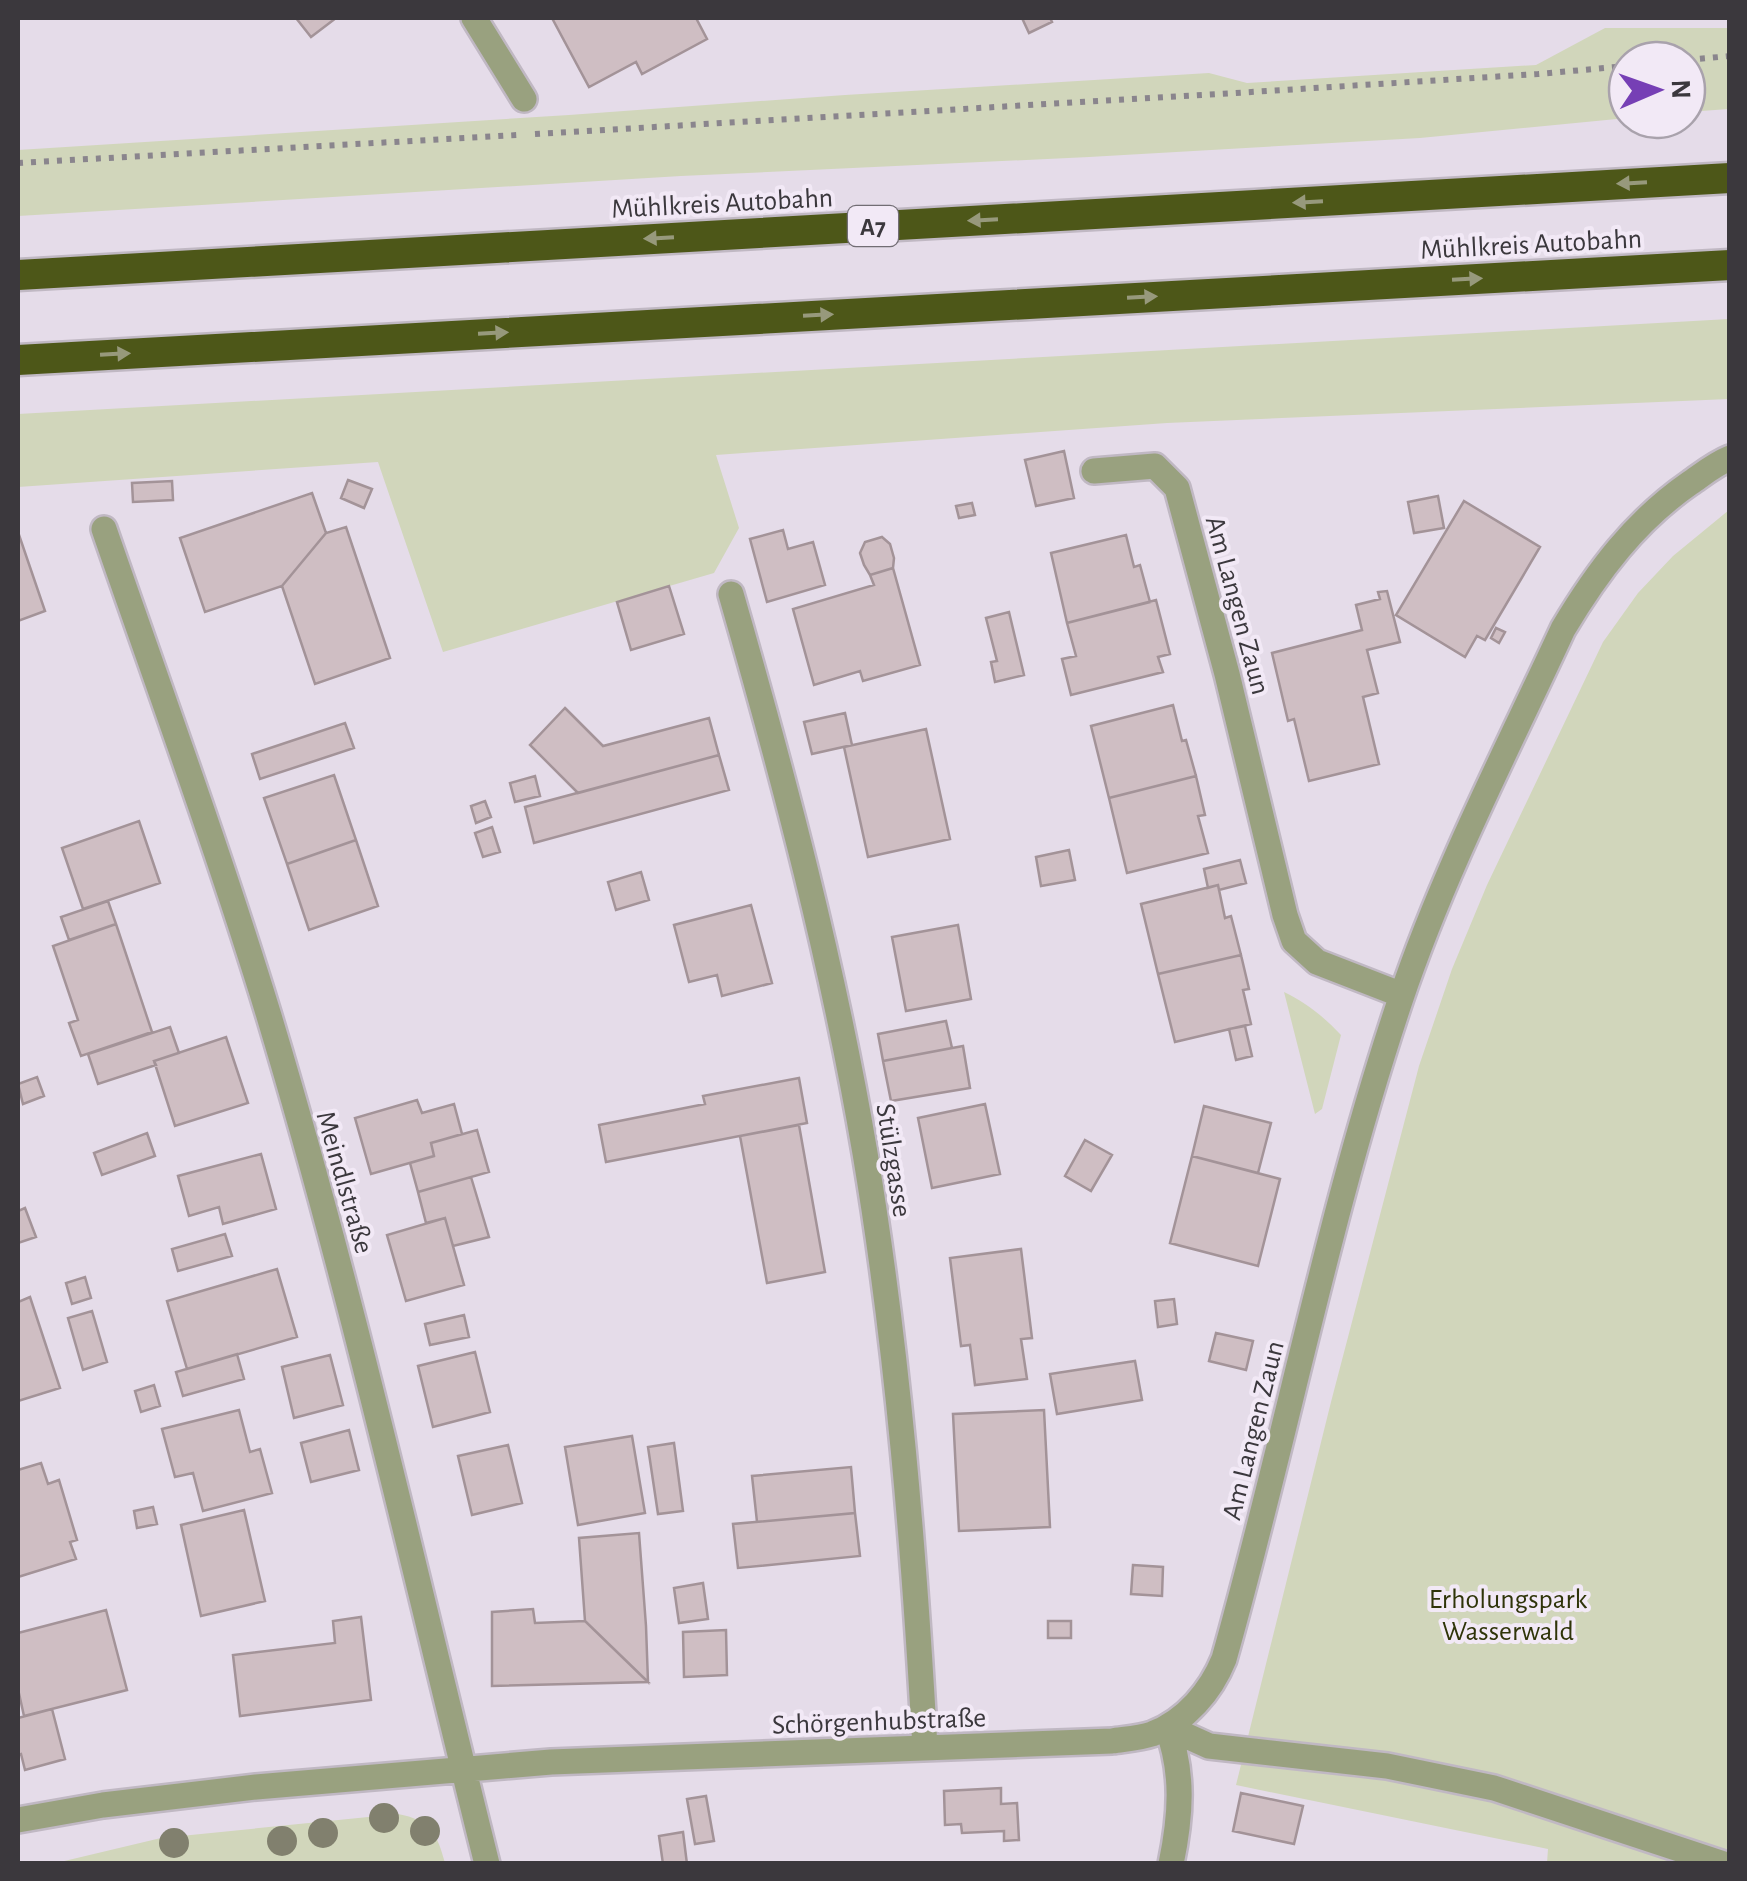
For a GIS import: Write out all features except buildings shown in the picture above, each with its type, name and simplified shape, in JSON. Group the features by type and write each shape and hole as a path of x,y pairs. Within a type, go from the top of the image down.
{"highway":[{"name":"Mühlkreis Autobahn","path":"18,275 1730,178"},
{"name":"Mühlkreis Autobahn","path":"18,360 1730,265"}],"street":[{"path":"474,18 524,99"},
{"name":"Am Langen Zaun","path":"1167,1726 1191,1709 1208,1690 1224,1658 1362,1123 1402,995 1464,840 1563,629 1580,601 1644,518 1730,458"},
{"name":"Am Langen Zaun","path":"1094,471 1155,466 1177,488 1294,941 1317,962 1402,995"},
{"name":"Meindlstraße","path":"104,530 206,820 269,1015 348,1301 487,1864"},
{"name":"Stülzgasse","path":"731,594 777,752 819,922 865,1152 895,1367 925,1748"},
{"path":"1167,1726 1176,1749 1180,1802 1171,1864"},
{"path":"1167,1726 1208,1746 1388,1766 1494,1788 1724,1864"},
{"name":"Schörgenhubstraße","path":"18,1820 238,1789 464,1768 1112,1741 1150,1735 1167,1726"}],"path":[{"path":"18,163 1254,92 1607,68"}],"green space":[{"path":"1605,28 1729,28 1729,109 1707,111 1707,40 1607,40 1607,120 1420,138 681,176 18,216 18,150 1209,73 1247,83 1536,65"},
{"path":"1729,319 1729,399 1167,423 716,455 739,528 714,573 443,652 378,462 18,487 18,414"},
{"name":"Erholungspark Wasserwald","path":"1729,510 1729,1863 1547,1863 1548,1849 1236,1785 1419,1066 1452,969 1487,885 1603,642 1638,593 1673,556"},
{"path":"1284,992 1315,1011 1341,1035 1322,1109 1315,1114"},
{"path":"398,1814 418,1820 431,1830 445,1863 56,1863 161,1838"}]}
